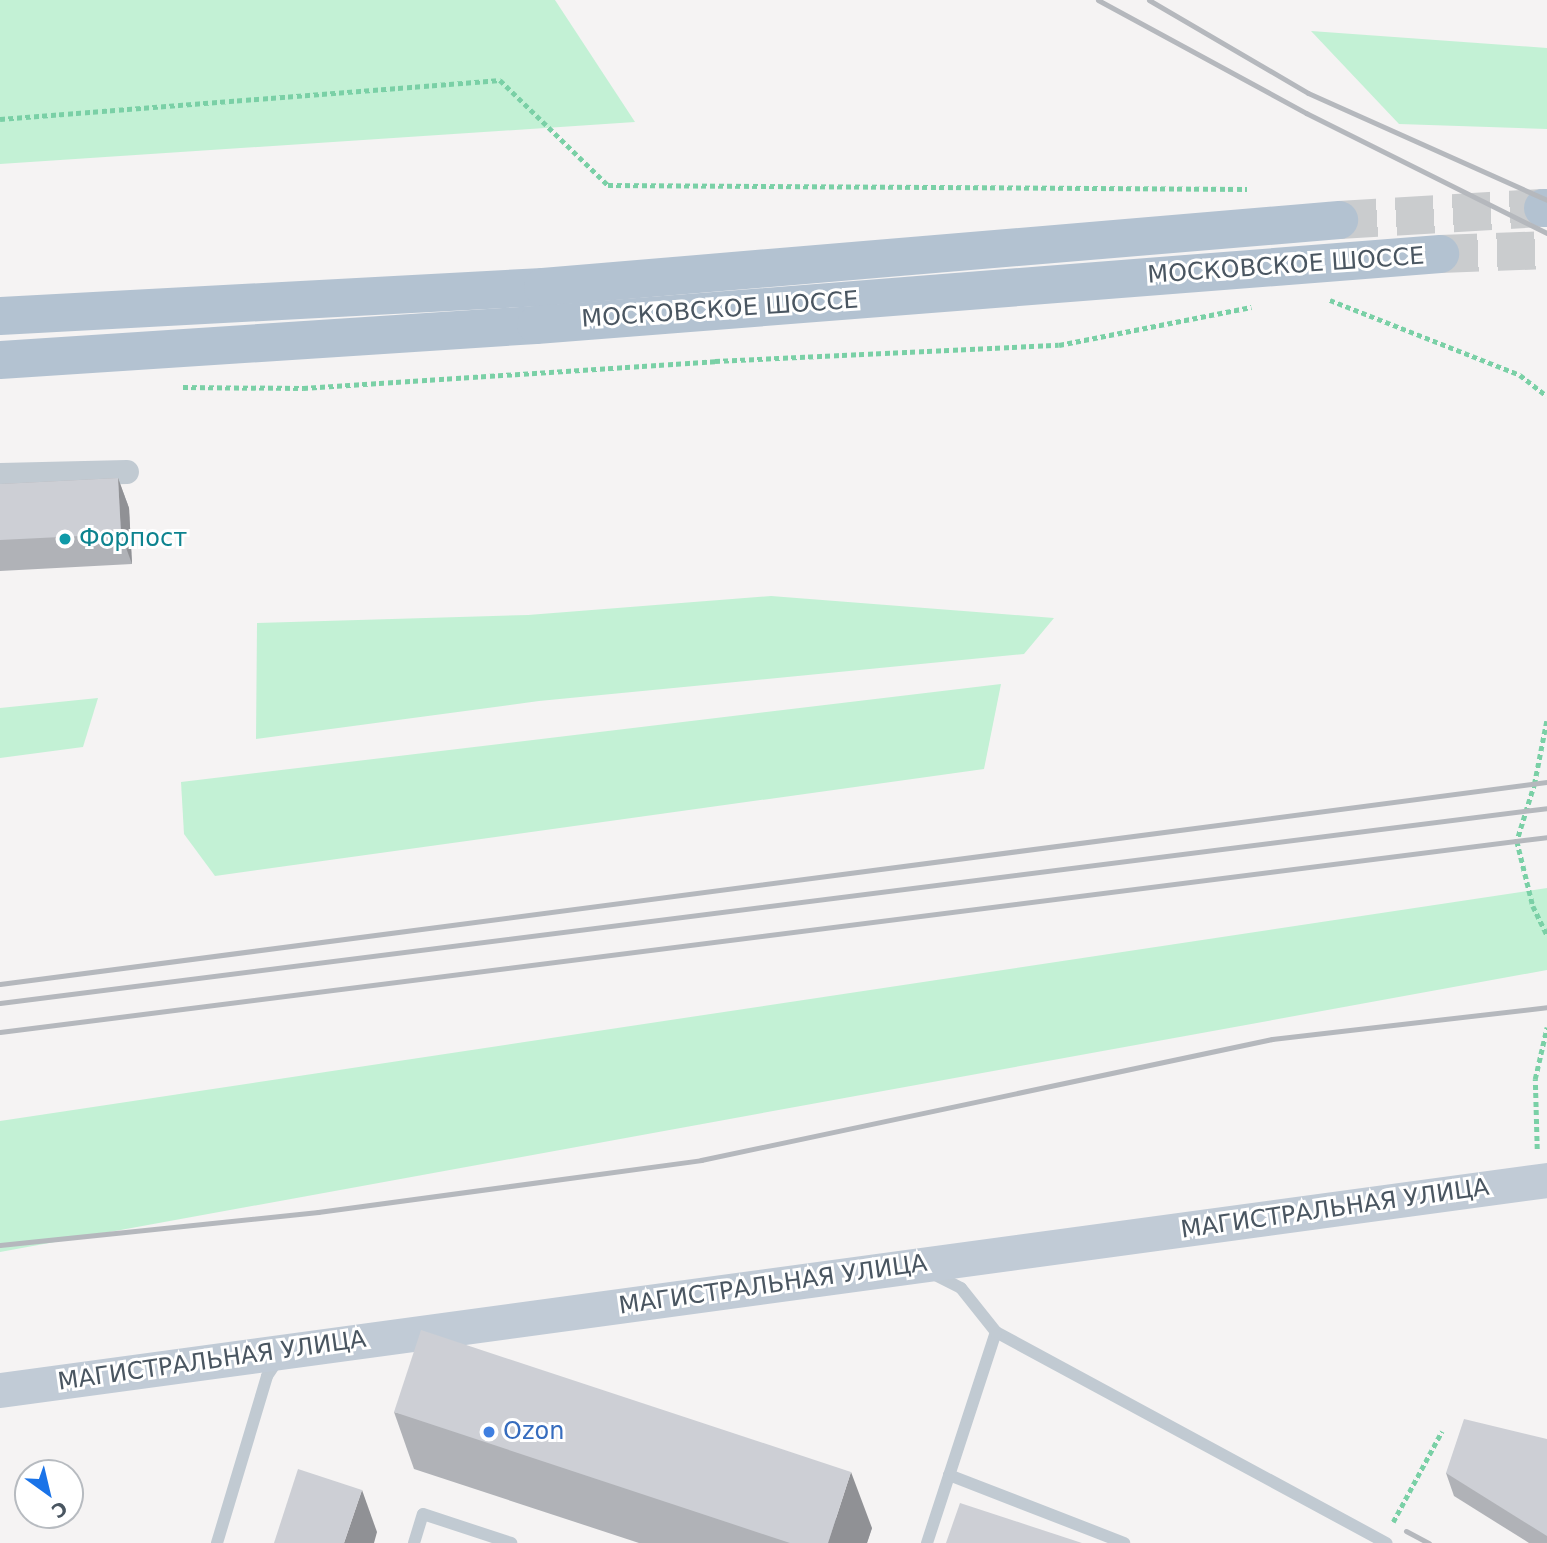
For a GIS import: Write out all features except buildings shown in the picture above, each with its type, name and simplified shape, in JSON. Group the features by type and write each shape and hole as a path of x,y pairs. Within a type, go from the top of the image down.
{"main road":[{"name":"МОСКОВСКОЕ ШОССЕ","path":"0,316 542,287 1339,220"},
{"name":"МОСКОВСКОЕ ШОССЕ","path":"0,360 537,325 1440,254"}],"street":[{"path":"0,475 127,472"},
{"name":"МАГИСТРАЛЬНАЯ УЛИЦА","path":"0,1390 1542,1181"}],"lane":[{"path":"914,1266 961,1288 996,1332 1383,1541"},
{"path":"927,1543 996,1332"},
{"path":"217,1543 267,1376 284,1350"},
{"path":"949,1475 1124,1543"},
{"path":"414,1543 423,1514 511,1543"}],"path":[{"path":"0,119 500,80 608,185 1255,189"},
{"path":"1321,294 1338,306 1520,375 1547,396"},
{"path":"181,387 303,388 715,360 1059,345 1255,307"},
{"path":"1547,721 1535,783 1517,841 1533,906 1547,935"},
{"path":"1542,1181 1535,1079 1547,1027"},
{"path":"1383,1541 1442,1431"}],"green space":[{"path":"0,0 555,0 635,122 0,164"},
{"path":"1311,31 1547,48 1547,129 1399,124"},
{"path":"771,596 1054,618 1024,654 539,701 256,739 257,623 528,615"},
{"path":"1001,684 984,769 215,876 184,834 181,782"},
{"path":"98,698 83,747 0,758 0,708"},
{"path":"1547,888 1547,970 0,1252 0,1121"}],"tunnel":[{"path":"1339,220 1543,208"},
{"path":"1440,254 1547,250"}],"railway":[{"path":"1098,0 1306,113 1547,233"},
{"path":"1149,0 1308,93 1547,200"},
{"path":"0,984 1547,782"},
{"path":"0,1003 1547,808"},
{"path":"0,1032 1547,837"},
{"path":"0,1245 318,1212 701,1160 1272,1039 1547,1007"},
{"path":"1406,1531 1429,1543"}],"place":[{"name":"Форпост","path":"65,539"},
{"name":"Ozon","path":"489,1432"}]}
